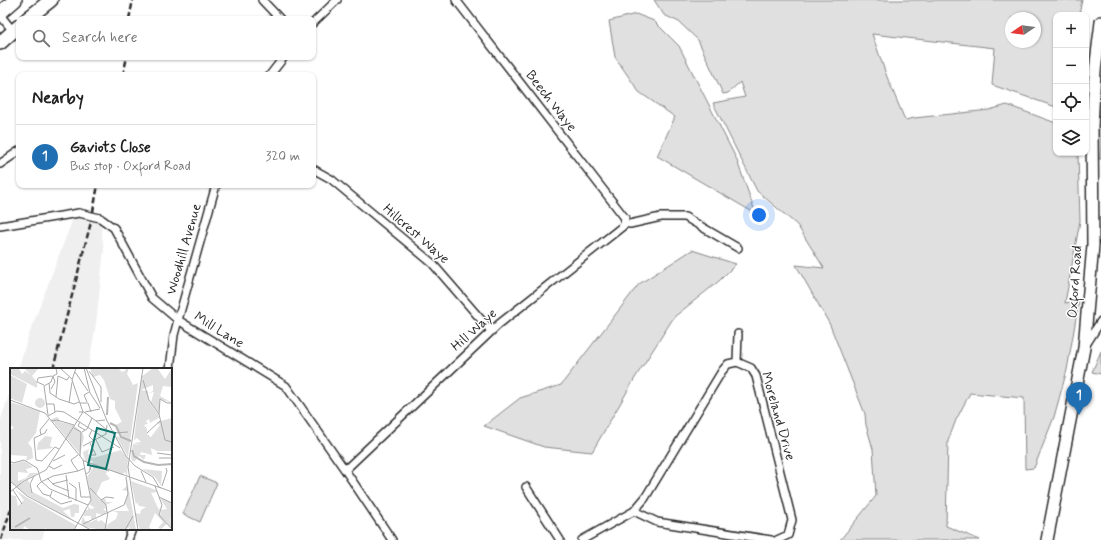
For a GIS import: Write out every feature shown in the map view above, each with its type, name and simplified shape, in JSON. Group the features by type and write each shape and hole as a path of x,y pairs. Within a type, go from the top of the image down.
{"highway":[{"path":"0,14 15,0"},
{"path":"31,16 51,0"},
{"path":"0,43 16,28"}],"main road":[{"name":"Oxford Road","path":"1047,540 1084,348 1093,245 1092,126 1095,71 1101,22"}],"street":[{"path":"262,0 277,16"},
{"path":"316,20 337,0"},
{"name":"Beech Waye","path":"456,0 625,221"},
{"path":"0,14 16,28"},
{"path":"272,72 282,60"},
{"path":"0,164 16,153"},
{"name":"Hillcrest Waye","path":"316,171 331,179 432,263 491,331"},
{"name":"Woodhill Avenue","path":"170,368 174,335 215,188"},
{"name":"Mill Lane","path":"0,226 79,213 100,218 114,228 152,298 178,320 286,386 345,470 390,540"},
{"path":"625,221 630,224 661,217 685,217 738,248"},
{"name":"Hill Waye","path":"345,470 491,331 623,226 625,221"},
{"path":"1084,348 1101,321"},
{"path":"582,540 634,511 645,498 722,371 728,364 738,362 738,334"},
{"name":"Moreland Drive","path":"738,362 751,368 756,376 792,520 788,535 777,540"},
{"path":"526,487 560,540"},
{"path":"634,511 657,522 771,540"},
{"path":"128,540 132,530"}],"shaded area":[{"path":"654,0 1082,0 1080,12 1053,12 1053,106 992,85 995,48 872,34 887,77 905,120 989,110 1007,105 1053,122 1053,156 1078,156 1080,221 1065,303 1079,301 1067,370 1054,417 1034,468 1025,469 1024,398 970,393 956,420 948,441 946,526 980,540 840,540 876,496 873,449 866,425 865,414 830,325 796,265 824,268 797,225 757,191 713,103 745,97 740,82 728,93 723,94 698,40 679,22 664,15"},
{"path":"636,14 654,21 679,46 736,158 756,214 657,156 675,117 639,92 615,57 609,21"},
{"path":"1101,75 1101,159 1099,159 1097,117"},
{"path":"74,216 100,221 104,249 96,324 88,368 18,368 28,337"},
{"path":"692,250 736,264 719,281 674,317 635,378 592,452 544,447 484,426 520,398 561,385 639,284"},
{"path":"1101,351 1101,374 1092,372"},
{"path":"10,392 10,530 45,530 42,540 0,540 0,422"},
{"path":"200,476 217,483 200,522 183,514"}],"railway":[{"path":"130,16 133,0"},
{"path":"124,72 126,60"},
{"path":"53,368 91,222 97,188"},
{"path":"1,540 10,512"}],"place":[{"name":"Gaviots Close","path":"1079,415"}]}
